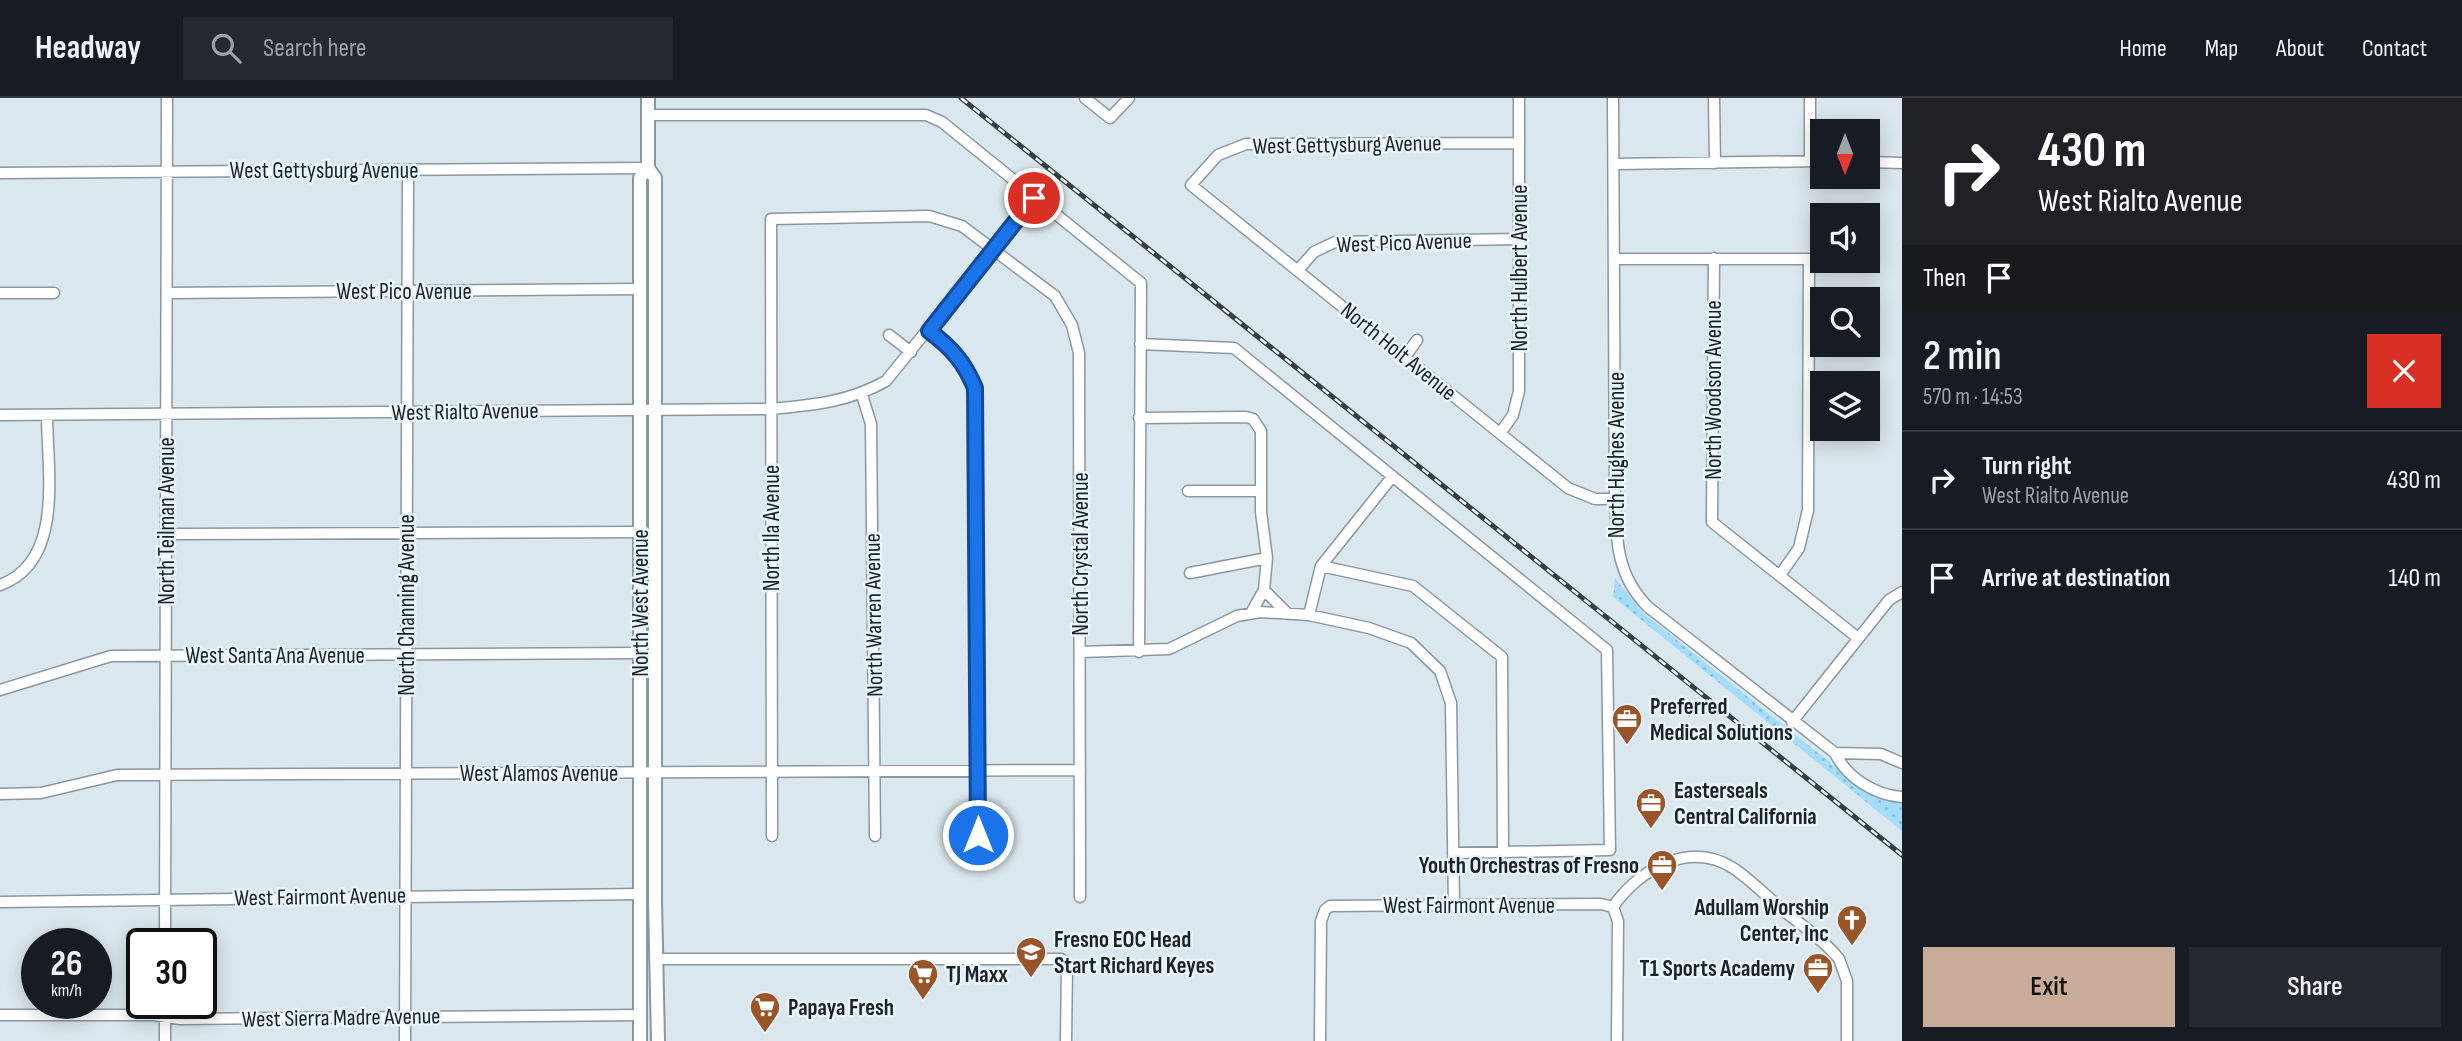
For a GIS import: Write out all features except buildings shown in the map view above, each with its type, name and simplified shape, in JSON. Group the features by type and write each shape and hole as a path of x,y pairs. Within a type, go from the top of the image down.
{"main road":[{"name":"North West Avenue","path":"648,98 648,169 655,178 654,773 658,1041"},
{"name":"North West Avenue","path":"640,1041 640,178 648,169"},
{"path":"640,865 646,882 647,948 655,959"}],"street":[{"name":"North Teilman Avenue","path":"165,928 167,98"},
{"path":"1085,98 1110,118 1129,98"},
{"name":"North Hulbert Avenue","path":"1501,432 1513,415 1519,391 1519,98"},
{"name":"North Hughes Avenue","path":"1613,98 1616,259 1615,499 1617,551 1625,576 1640,598 1792,722 1835,753"},
{"path":"1714,98 1715,163"},
{"path":"1810,98 1810,119"},
{"path":"648,116 926,116 942,122 1141,283 1139,652"},
{"name":"West Gettysburg Avenue","path":"1191,185 1218,155 1246,144 1519,143"},
{"path":"1615,164 1810,161"},
{"path":"1880,162 1902,163"},
{"name":"West Gettysburg Avenue","path":"0,173 648,169"},
{"name":"North Channing Avenue","path":"405,1041 408,170"},
{"name":"North Holt Avenue","path":"1191,185 1568,488 1595,499 1615,499"},
{"name":"West Rialto Avenue","path":"0,415 771,409 836,402 862,395 887,381 1034,198"},
{"name":"North Ila Avenue","path":"772,836 771,219 929,216 962,226 992,250"},
{"name":"West Pico Avenue","path":"1298,270 1314,252 1335,242 1519,239"},
{"name":"North Crystal Avenue","path":"992,250 1055,296 1072,325 1079,353 1080,897"},
{"name":"North Woodson Avenue","path":"1714,258 1712,522 1780,575"},
{"path":"1616,259 1809,259 1808,510 1799,548 1780,575 1858,638"},
{"name":"West Pico Avenue","path":"167,293 640,289"},
{"path":"0,293 54,293"},
{"path":"929,331 951,347 966,365 975,388 978,835"},
{"path":"889,335 911,352"},
{"path":"1405,356 1417,340"},
{"path":"1140,344 1234,348 1607,650 1610,850 1454,853"},
{"name":"North Warren Avenue","path":"862,395 871,424 875,836"},
{"path":"0,585 17,577 41,549 46,529 47,415"},
{"path":"1139,418 1253,419 1261,430 1261,491 1267,558 1265,590 1251,613"},
{"path":"1309,615 1321,566 1392,477"},
{"path":"1188,491 1261,491"},
{"path":"167,534 655,533"},
{"path":"1190,573 1267,558"},
{"path":"1321,566 1413,586 1502,657 1503,852"},
{"path":"1265,590 1289,615"},
{"path":"1792,722 1889,600 1902,592"},
{"path":"1081,652 1169,649 1251,613 1309,615 1369,628 1411,643 1440,671 1451,703 1454,905"},
{"name":"West Santa Ana Avenue","path":"0,690 101,658 640,653"},
{"path":"1902,763 1881,754 1835,753 1840,764 1864,785 1883,794 1902,797"},
{"name":"West Alamos Avenue","path":"0,794 41,793 117,775 1080,770"},
{"path":"1617,1041 1618,921 1613,907 1625,890 1652,869 1680,858 1704,858 1731,867 1839,959 1847,981 1847,1041"},
{"name":"West Fairmont Avenue","path":"0,902 640,894"},
{"name":"West Fairmont Avenue","path":"1320,1041 1321,921 1325,909 1335,905 1601,904 1613,907"},
{"path":"655,959 1061,959 1067,966 1066,1041"},
{"name":"West Sierra Madre Avenue","path":"0,1015 126,1017"},
{"name":"West Sierra Madre Avenue","path":"217,1017 640,1015"},
{"path":"165,1019 165,1041"}],"shaded area":[{"path":"1615,578 1642,612 1867,792 1882,799 1902,801 1902,831 1613,597"}],"railway":[{"path":"961,98 1902,855"}],"place":[{"name":"Preferred Medical Solutions","path":"1627,746"},
{"name":"Easterseals Central California","path":"1651,830"},
{"name":"Youth Orchestras of Fresno","path":"1662,892"},
{"name":"Adullam Worship Center, Inc","path":"1852,947"},
{"name":"Fresno EOC Head Start Richard Keyes","path":"1031,979"},
{"name":"T1 Sports Academy","path":"1818,995"},
{"name":"TJ Maxx","path":"923,1001"},
{"name":"Papaya Fresh","path":"765,1034"}],"route":[{"path":"978,835 975,388 966,365 951,347 929,331 1034,198"}]}
